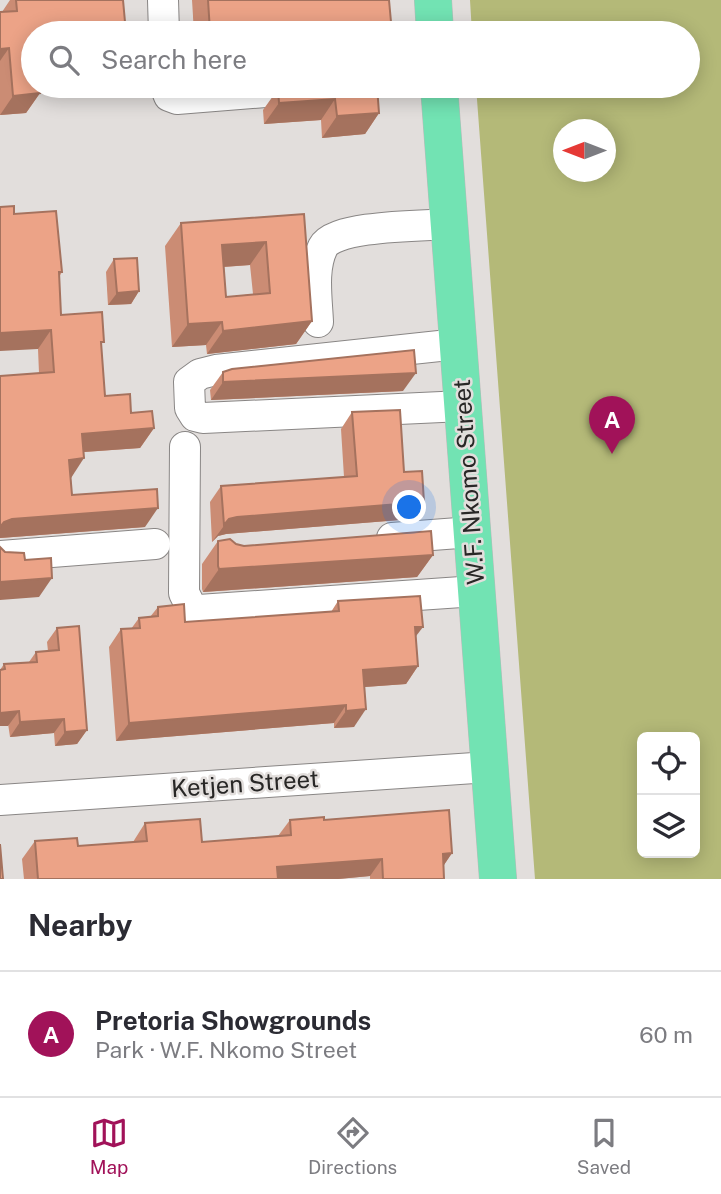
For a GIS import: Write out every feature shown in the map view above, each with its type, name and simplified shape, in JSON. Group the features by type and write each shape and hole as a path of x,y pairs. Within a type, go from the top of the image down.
{"main road":[{"path":"433,0 434,21"},
{"name":"W.F. Nkomo Street","path":"440,98 498,879"}],"street":[{"path":"163,0 164,21"},
{"path":"318,322 317,267 324,244 333,237 357,230 449,224"},
{"path":"458,344 216,370 200,374 189,382 190,408 195,416 203,418 463,407"},
{"path":"185,447 184,593 192,609 476,592"},
{"path":"363,540 472,532"},
{"path":"0,556 155,544"},
{"name":"Ketjen Street","path":"0,800 489,766"}],"green space":[{"path":"470,0 721,0 721,879 535,879 477,98 700,98 700,21 471,21"}],"building":[{"path":"16,0 123,0 125,21 21,21 21,95 13,96 9,48 0,49 0,12 17,11"},
{"path":"208,0 389,0 391,21 209,21"},
{"path":"279,98 378,98 379,113 337,116 335,99 279,103"},
{"path":"14,206 14,214 56,211 62,272 59,272 61,315 102,312 105,396 130,394 131,413 152,411 154,428 82,434 84,458 69,460 72,495 157,489 158,508 12,519 0,527 0,376 54,372 51,330 0,333 0,207"},
{"path":"304,214 312,321 223,331 222,322 188,324 181,223","holes":["266,242 270,293 226,297 222,245"]},
{"path":"137,258 139,291 117,293 114,259"},
{"path":"414,350 416,373 223,382 223,372 232,369"},
{"path":"400,410 404,472 422,471 424,502 237,517 229,519 224,525 221,486 357,476 352,412"},
{"path":"431,531 433,555 219,569 218,566 218,541 230,539 244,546"},
{"path":"0,547 5,552 24,553 25,560 51,558 52,578 0,582"},
{"path":"420,596 423,627 415,627 418,666 363,670 366,709 346,711 346,705 129,723 121,629 140,628 139,618 158,616 158,607 184,604 185,622 339,611 338,601"},
{"path":"79,626 87,730 65,732 64,719 20,722 19,711 0,713 0,670 5,669 4,664 37,662 36,652 59,650 57,628"},
{"path":"449,810 452,853 443,854 444,879 383,879 382,859 277,867 278,879 38,879 35,841 77,838 78,846 147,841 145,823 200,819 202,842 291,835 290,820 324,817 324,820"},
{"path":"0,844 3,879 0,879"}],"place":[{"name":"Pretoria Showgrounds","path":"612,454"}]}
